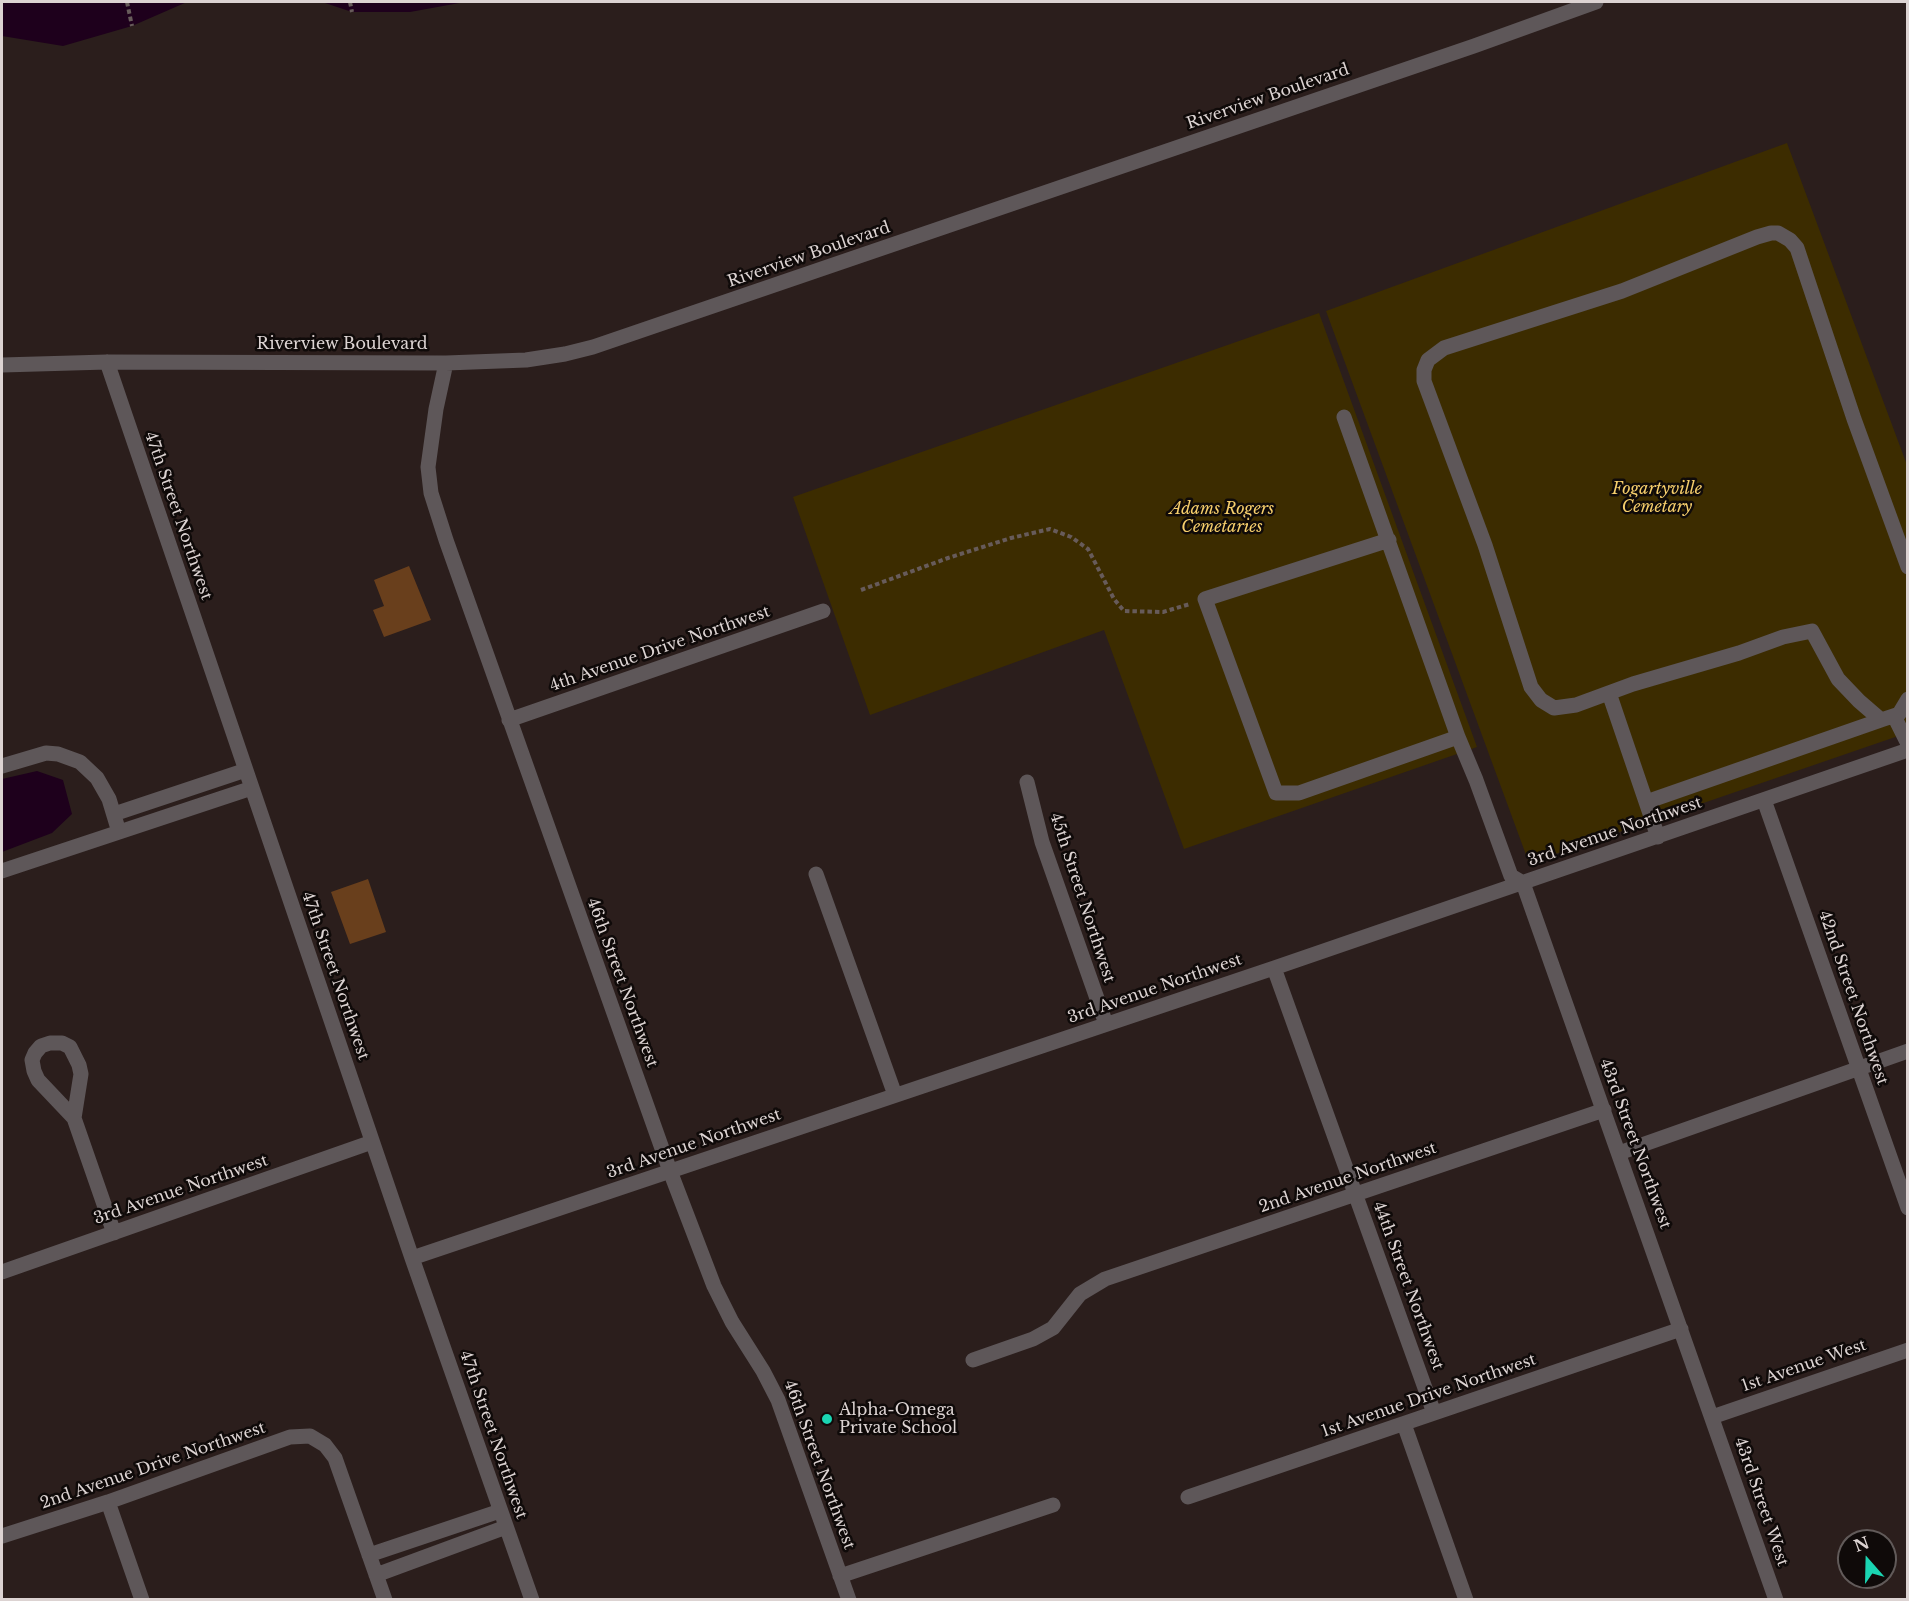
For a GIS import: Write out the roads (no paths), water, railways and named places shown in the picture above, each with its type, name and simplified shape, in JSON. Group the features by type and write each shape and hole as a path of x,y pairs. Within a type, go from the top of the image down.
{"street":[{"name":"Riverview Boulevard","path":"2,365 107,362 446,363 526,360 593,347 1474,46 1596,2"},
{"path":"1908,567 1854,419 1797,248 1790,240 1778,233 1757,237 1622,291 1444,348 1428,360 1424,370 1424,381 1485,545 1532,687 1541,700 1554,708 1576,705 1633,684 1739,653 1784,636 1812,631 1838,679 1859,701 1888,718 1908,744"},
{"name":"47th Street Northwest","path":"107,362 372,1142 532,1599"},
{"name":"46th Street Northwest","path":"446,363 430,445 428,466 431,493 509,720 670,1171 714,1286 732,1322 764,1371 778,1400 849,1599"},
{"name":"43rd Street Northwest","path":"1344,417 1458,737 1511,876 1523,883 1712,1417"},
{"path":"1389,540 1205,599 1276,793 1299,793 1458,737"},
{"name":"4th Avenue Drive Northwest","path":"509,720 823,611"},
{"path":"1609,693 1658,837"},
{"path":"1646,802 1899,714 1908,699"},
{"name":"3rd Avenue Northwest","path":"412,1258 1274,968 1908,750"},
{"path":"2,766 46,753 69,757 80,762 97,778 109,799 119,832"},
{"path":"114,814 246,770"},
{"name":"45th Street Northwest","path":"1027,782 1042,842 1106,1024"},
{"path":"2,871 252,788"},
{"name":"42nd Street Northwest","path":"1764,800 1908,1208"},
{"path":"816,874 895,1095"},
{"name":"44th Street Northwest","path":"1274,968 1434,1413"},
{"path":"74,1118 81,1074 79,1065 70,1047 62,1043 41,1046 32,1060 34,1071 38,1080 74,1118 114,1233"},
{"path":"1619,1153 1908,1052"},
{"name":"2nd Avenue Northwest","path":"973,1360 1034,1339 1053,1328 1080,1294 1105,1279 1604,1110"},
{"name":"3rd Avenue Northwest","path":"2,1272 372,1142"},
{"name":"1st Avenue Drive Northwest","path":"1188,1497 1681,1329"},
{"name":"1st Avenue West","path":"1712,1417 1908,1350"},
{"name":"43rd Street West","path":"1712,1417 1776,1599"},
{"path":"1404,1424 1466,1599"},
{"name":"2nd Avenue Drive Northwest","path":"2,1536 108,1502 290,1437 310,1436 325,1445 334,1458 369,1555"},
{"path":"108,1502 142,1599"},
{"path":"840,1576 1053,1505"},
{"path":"385,1599 369,1555 500,1510"},
{"path":"376,1575 506,1527"}],"place":[{"name":"Alpha-Omega Private School","path":"827,1419"}],"park label":[{"name":"Fogartyville Cemetary","path":"1657,498"},
{"name":"Adams Rogers Cemetaries","path":"1222,518"}]}
